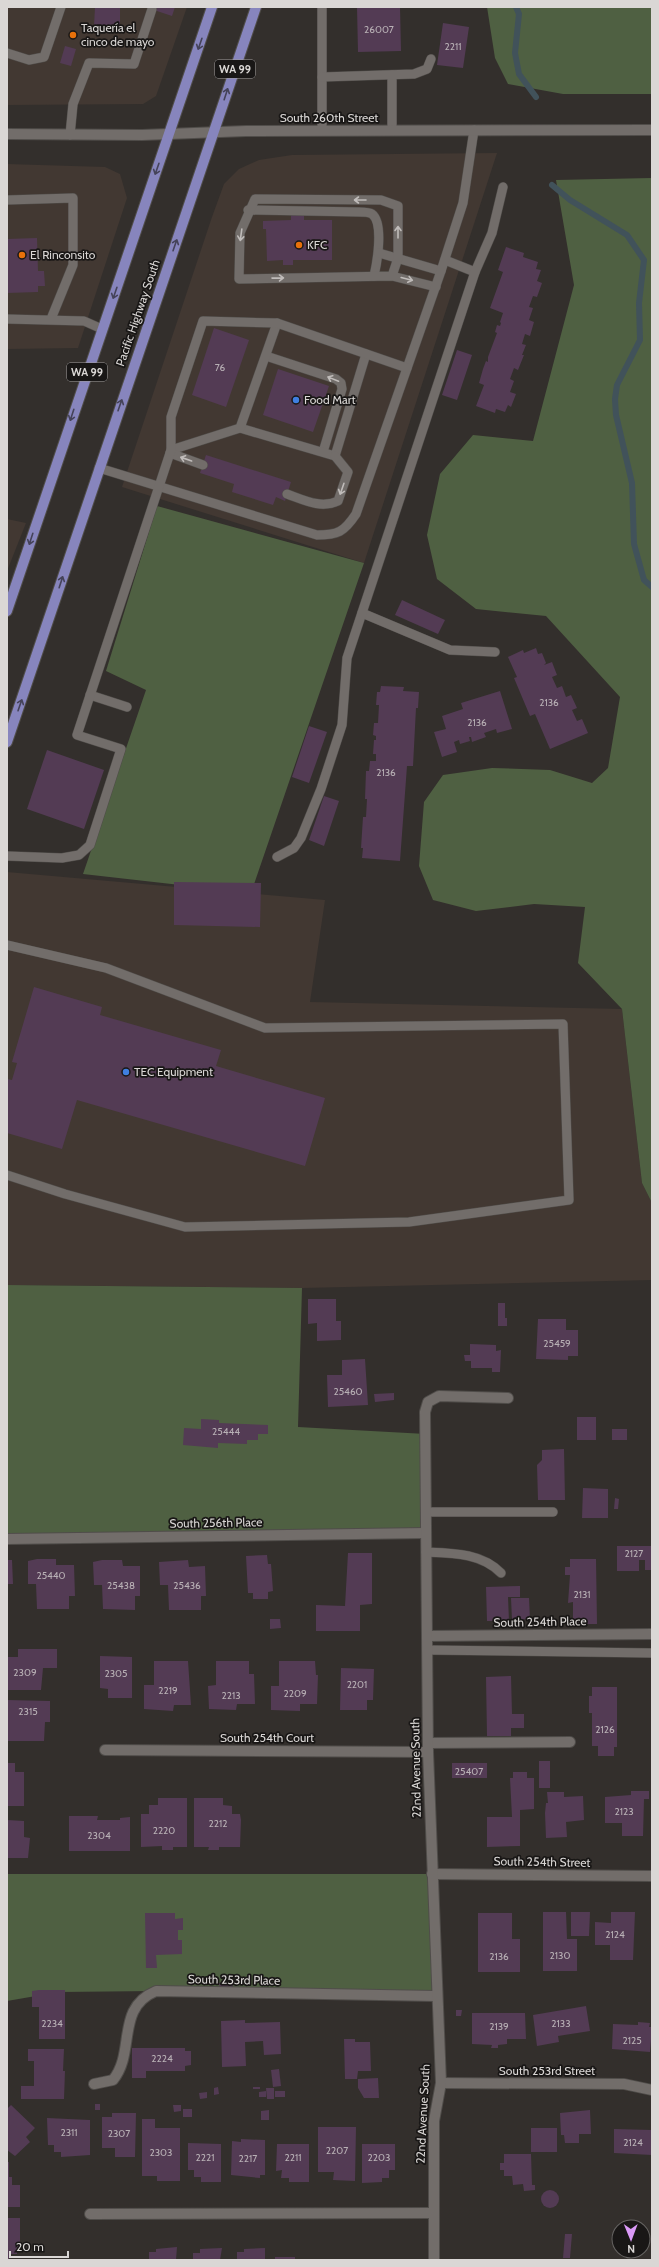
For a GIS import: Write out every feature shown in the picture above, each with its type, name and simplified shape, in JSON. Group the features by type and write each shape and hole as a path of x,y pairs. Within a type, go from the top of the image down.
{"main road":[{"name":"WA 99","path":"7,610 212,7"},
{"name":"Pacific Highway South","path":"7,742 98,468 256,7"}],"street":[{"name":"South 260th Street","path":"7,134 70,135 322,130 652,130"},
{"name":"22nd Avenue South","path":"434,2260 434,2121 441,2083 436,1996 428,1748 425,1412 428,1402 440,1396 508,1398"},
{"name":"South 256th Place","path":"7,1539 426,1532"},
{"name":"South 254th Place","path":"427,1636 652,1634"},
{"path":"428,1748 570,1742"},
{"name":"South 254th Court","path":"105,1750 428,1748"},
{"name":"South 254th Street","path":"432,1874 652,1876"},
{"name":"South 253rd Place","path":"94,2084 113,2080 120,2072 132,2011 144,1996 156,1991 436,1996"},
{"name":"South 253rd Street","path":"441,2083 624,2084 652,2090"},
{"path":"90,2214 433,2213"}],"lane":[{"path":"7,53 29,60 44,57 62,7"},
{"path":"322,7 322,130"},
{"path":"70,135 73,104 89,64 134,64 152,9"},
{"path":"322,77 414,74 424,71 429,66 431,59"},
{"path":"392,75 392,130"},
{"path":"98,468 289,528 317,535 333,535 347,527 356,514 445,260 463,203 474,130"},
{"path":"277,857 294,848 301,838 321,790 342,725 347,658 476,272 492,233 503,187"},
{"path":"7,200 73,198 73,265 51,319"},
{"path":"392,276 398,258 398,206 381,200 255,199 248,210 240,233 239,278 392,276 436,287"},
{"path":"248,210 360,212 371,214 377,220 378,253 374,276"},
{"path":"378,253 441,271"},
{"path":"445,260 476,272"},
{"path":"7,320 51,319 84,321 102,329"},
{"path":"7,856 62,858 79,855 90,845 121,749 77,735 171,451 171,417 203,321 277,323 407,368"},
{"path":"240,428 277,323"},
{"path":"334,456 366,354"},
{"path":"266,356 336,379 341,383 342,389 323,452"},
{"path":"171,451 240,428 334,456 348,472 338,501 329,505 314,503 287,494"},
{"path":"171,451 203,465"},
{"path":"362,613 450,650 494,652"},
{"path":"90,695 127,708"},
{"path":"7,945 106,968 265,1028 563,1024 569,1200 408,1222 185,1227 65,1194 7,1175"},
{"path":"426,1512 553,1512"},
{"path":"426,1552 463,1554 483,1560 495,1566 501,1573"},
{"path":"427,1650 652,1653"}],"shaded area":[{"path":"7,7 187,7 156,96 143,104 7,105"},
{"path":"497,153 364,563 122,487 224,184 239,169 259,160 292,155"},
{"path":"7,164 105,167 120,174 127,198 78,348 7,349"},
{"path":"7,519 26,523 7,571"},
{"path":"7,872 325,900 310,1002 622,1009 642,1183 652,1203 652,1280 302,1288 7,1285"}],"green space":[{"path":"487,7 652,7 652,94 563,94 508,84 495,58"},
{"path":"652,178 652,1203 642,1183 622,1009 578,963 585,907 534,904 476,911 433,900 419,866 424,802 443,775 492,768 550,770 592,783 608,768 620,697 546,616 476,609 437,579 427,535 440,474 473,435 533,441 574,285 556,180"},
{"path":"157,506 364,563 251,893 83,874 146,690 106,671"},
{"path":"7,1285 302,1288 298,1427 426,1434 426,1533 7,1539"},
{"path":"7,1874 432,1874 436,1996 156,1991 59,1992 7,2001"}],"building":[{"path":"95,7 120,7 120,26 94,26"},
{"path":"145,7 175,7 172,16"},
{"path":"357,7 400,7 401,51 358,52"},
{"path":"443,23 469,27 463,68 437,65"},
{"path":"65,46 76,49 71,66 60,63"},
{"name":"KFC","path":"291,215 304,215 304,220 332,220 332,260 293,260 293,265 283,265 283,260 267,261 266,229 263,229 263,221 291,220"},
{"name":"El Rinconsito","path":"37,238 38,271 44,271 45,286 38,286 38,292 7,293 7,239"},
{"path":"506,247 524,253 523,257 538,262 536,269 541,270 537,281 542,283 537,297 533,296 529,307 533,308 529,320 534,322 530,336 525,334 522,344 526,345 522,355 524,355 518,370 514,368 510,379 514,381 510,392 516,394 511,407 508,405 505,412 496,409 495,413 476,406 484,385 479,383 483,369 486,361 488,362 488,357 497,333 495,332 497,325 500,326 503,313 490,308 503,272 498,270"},
{"path":"214,328 249,340 226,407 192,395"},
{"path":"457,350 472,355 457,400 442,395"},
{"name":"Food Mart","path":"278,369 329,386 313,432 263,415"},
{"path":"206,455 291,482 285,501 276,497 273,505 232,492 234,484 200,473"},
{"path":"402,600 445,620 438,634 395,615"},
{"path":"536,648 538,654 542,653 546,663 544,665 552,662 557,675 552,677 557,688 562,686 566,697 571,695 577,708 572,710 577,721 582,719 588,733 550,749 535,714 530,716 514,678 517,677 508,657 523,650 524,653"},
{"path":"381,686 404,687 403,691 419,692 418,708 416,708 413,766 407,766 400,861 362,858 363,848 361,848 363,817 366,817 367,799 365,799 366,771 369,771 370,761 376,761 376,754 373,754 374,740 376,740 376,736 373,735 374,723 378,723 379,705 376,705 377,692 380,692"},
{"path":"500,691 512,729 497,733 496,729 484,733 486,737 472,742 471,737 469,737 470,741 460,744 459,740 454,742 457,752 442,757 434,732 446,729 442,716 463,709 461,703"},
{"path":"309,726 327,732 309,783 292,777"},
{"path":"47,750 104,770 84,829 27,809"},
{"path":"324,796 339,801 324,846 309,840"},
{"path":"174,882 261,883 260,927 174,925"},
{"name":"TEC Equipment","path":"34,987 102,1007 100,1015 221,1050 216,1066 325,1098 305,1166 77,1100 62,1149 7,1133 7,1079 12,1080 17,1063 12,1062"},
{"path":"308,1299 336,1299 336,1321 341,1321 341,1340 317,1341 317,1323 308,1324"},
{"path":"498,1303 505,1303 505,1318 507,1318 507,1326 498,1326"},
{"path":"538,1319 566,1319 566,1330 578,1330 578,1356 568,1356 568,1360 536,1359"},
{"path":"470,1344 496,1345 496,1351 501,1350 500,1372 492,1372 492,1368 471,1368 471,1361 465,1361 464,1355 470,1355"},
{"path":"365,1359 368,1405 328,1407 327,1375 342,1375 342,1360"},
{"path":"394,1393 394,1400 375,1402 374,1394"},
{"path":"577,1417 596,1417 596,1440 577,1440"},
{"path":"201,1419 219,1420 219,1423 268,1425 268,1434 258,1434 258,1440 247,1440 247,1444 218,1443 218,1448 183,1445 184,1428 201,1429"},
{"path":"612,1429 627,1429 627,1440 612,1440"},
{"path":"564,1449 565,1500 538,1500 537,1465 542,1460 542,1450"},
{"path":"583,1488 608,1489 608,1518 582,1518"},
{"path":"615,1498 619,1499 618,1509 614,1509"},
{"path":"617,1546 652,1546 652,1570 645,1570 645,1560 639,1560 639,1571 617,1571"},
{"path":"348,1553 372,1553 372,1604 360,1605 360,1631 316,1631 316,1605 345,1606"},
{"path":"267,1555 268,1564 271,1564 273,1591 268,1592 268,1599 253,1599 253,1593 248,1593 246,1556"},
{"path":"37,1559 56,1559 56,1565 74,1565 75,1596 69,1596 69,1609 37,1609 36,1584 28,1584 28,1561"},
{"path":"570,1559 596,1559 597,1624 573,1624 573,1602 568,1603 570,1575 565,1575 565,1567 570,1567"},
{"path":"7,1560 12,1560 13,1584 7,1584"},
{"path":"102,1560 122,1560 123,1566 140,1566 140,1596 135,1596 135,1610 103,1609 102,1585 94,1585 93,1562"},
{"path":"188,1560 189,1567 205,1566 206,1596 201,1596 201,1610 169,1610 168,1585 160,1585 159,1562"},
{"path":"520,1586 520,1597 508,1597 509,1621 487,1621 486,1587"},
{"path":"511,1598 529,1598 530,1619 512,1620"},
{"path":"270,1619 280,1619 281,1628 270,1629"},
{"path":"18,1649 57,1649 57,1668 43,1668 41,1690 7,1690 7,1657 18,1657"},
{"path":"100,1656 132,1657 132,1698 108,1698 108,1689 100,1688"},
{"path":"154,1661 188,1661 191,1705 174,1705 173,1711 144,1709 144,1685 154,1685"},
{"path":"216,1661 249,1661 249,1674 254,1674 255,1704 237,1704 236,1710 209,1709 208,1686 216,1685"},
{"path":"279,1661 315,1661 316,1675 318,1675 317,1704 300,1704 300,1711 271,1710 271,1686 279,1686"},
{"path":"341,1668 374,1669 373,1700 367,1700 367,1710 340,1710"},
{"path":"511,1676 512,1714 524,1714 524,1728 511,1728 511,1736 487,1736 486,1677"},
{"path":"592,1687 617,1687 617,1747 614,1747 614,1756 598,1756 598,1746 592,1746 592,1713 589,1713 589,1696 592,1696"},
{"path":"7,1700 50,1701 50,1722 45,1722 44,1741 7,1741"},
{"path":"539,1761 550,1761 550,1788 539,1788"},
{"path":"7,1763 15,1763 15,1772 24,1772 24,1806 7,1806"},
{"path":"452,1763 487,1763 487,1778 452,1778"},
{"path":"513,1772 527,1772 527,1778 534,1778 534,1809 520,1810 520,1846 487,1847 487,1817 512,1817 510,1778 513,1778"},
{"path":"631,1791 649,1791 649,1799 644,1799 643,1836 622,1836 622,1823 605,1823 605,1797 631,1795"},
{"path":"547,1792 564,1792 564,1797 583,1796 584,1820 566,1822 567,1837 546,1838 545,1813 546,1803 548,1803"},
{"path":"158,1798 187,1798 187,1847 173,1847 173,1850 162,1850 162,1846 141,1847 141,1814 149,1814 149,1805 158,1805"},
{"path":"194,1798 223,1798 223,1805 232,1806 232,1814 240,1814 240,1847 219,1847 219,1850 208,1850 209,1847 194,1847"},
{"path":"69,1816 98,1816 97,1820 120,1820 120,1818 130,1817 130,1851 69,1851"},
{"path":"7,1820 24,1821 24,1837 30,1838 28,1858 7,1858"},
{"path":"543,1912 566,1912 567,1939 577,1939 577,1971 543,1971"},
{"path":"571,1912 590,1912 589,1936 571,1936"},
{"path":"611,1912 635,1912 633,1960 610,1960 610,1945 595,1945 595,1922 611,1923"},
{"path":"145,1913 175,1913 175,1919 183,1918 183,1930 178,1930 178,1940 182,1940 182,1954 156,1955 157,1968 146,1968"},
{"path":"478,1913 512,1913 512,1939 520,1939 520,1972 478,1972"},
{"path":"233,1982 233,1989 220,1990 219,1983"},
{"path":"65,1990 65,2039 39,2039 39,2007 32,2007 32,1991"},
{"path":"586,2006 590,2031 558,2036 559,2042 537,2046 533,2015"},
{"path":"456,2010 462,2010 461,2016 456,2016"},
{"path":"472,2013 525,2013 526,2039 507,2039 507,2044 498,2045 498,2048 491,2048 492,2045 472,2044"},
{"path":"245,2020 245,2023 280,2022 281,2054 264,2055 263,2041 245,2042 246,2066 222,2067 221,2021"},
{"path":"638,2022 650,2023 649,2027 652,2027 650,2052 612,2049 613,2024 638,2025"},
{"path":"344,2039 355,2039 355,2042 370,2042 371,2071 358,2071 357,2079 345,2079"},
{"path":"132,2048 185,2048 185,2051 191,2051 191,2065 185,2066 185,2071 146,2071 146,2078 132,2078"},
{"path":"28,2049 64,2049 64,2099 21,2099 21,2086 34,2086 34,2061 28,2061"},
{"path":"279,2069 281,2086 273,2087 271,2070"},
{"path":"378,2078 379,2098 364,2098 358,2088 358,2079"},
{"path":"218,2087 219,2094 214,2095 214,2088"},
{"path":"253,2087 260,2087 260,2089 253,2089"},
{"path":"266,2088 274,2088 274,2099 267,2099"},
{"path":"266,2091 266,2097 259,2097 259,2092"},
{"path":"275,2091 285,2091 285,2097 275,2097"},
{"path":"207,2092 207,2098 200,2099 199,2093"},
{"path":"95,2104 100,2104 100,2110 95,2110"},
{"path":"11,2105 35,2128 26,2137 30,2142 15,2156 7,2150 7,2109"},
{"path":"173,2105 181,2105 181,2111 174,2112"},
{"path":"183,2109 192,2109 192,2117 183,2117"},
{"path":"269,2110 269,2120 261,2120 261,2111"},
{"path":"590,2110 591,2134 579,2134 579,2143 565,2143 564,2135 561,2135 560,2113"},
{"path":"112,2113 136,2113 135,2157 115,2157 115,2148 102,2148 102,2117 112,2117"},
{"path":"47,2118 90,2120 90,2155 61,2157 61,2152 54,2152 54,2145 48,2145"},
{"path":"142,2119 155,2119 155,2128 180,2128 180,2181 157,2181 157,2176 142,2176"},
{"path":"318,2127 356,2127 355,2181 333,2180 334,2172 318,2172"},
{"path":"531,2128 557,2128 557,2152 531,2152"},
{"path":"614,2129 652,2130 652,2155 614,2153"},
{"path":"241,2139 265,2140 265,2175 260,2175 260,2178 231,2175 232,2141 241,2142"},
{"path":"188,2143 221,2144 221,2182 201,2182 201,2177 194,2177 194,2170 188,2170"},
{"path":"277,2144 309,2144 309,2182 289,2182 289,2178 281,2178 282,2170 276,2171"},
{"path":"362,2144 395,2144 395,2170 389,2170 389,2178 382,2178 382,2182 362,2183"},
{"path":"504,2154 531,2154 532,2185 535,2185 535,2190 524,2191 523,2184 513,2185 512,2176 504,2176 504,2170 500,2170 500,2163 504,2163"},
{"path":"7,2162 9,2162 9,2177 12,2177 12,2185 20,2185 20,2207 7,2207"},
{"path":"550,2190 554,2191 558,2195 558,2203 554,2207 550,2208 546,2207 542,2203 541,2199 542,2195 546,2191"},
{"path":"7,2218 20,2218 20,2247 17,2247 17,2254 9,2254 9,2259 7,2259"},
{"path":"565,2234 572,2234 570,2258 563,2258"},
{"path":"177,2247 176,2260 149,2260 149,2252 156,2252 156,2249"},
{"path":"222,2248 220,2260 193,2260 193,2253 200,2253 200,2249"},
{"path":"265,2248 265,2260 237,2260 237,2252 244,2252 244,2249"},
{"path":"275,2257 295,2257 295,2260 275,2260"}],"waterway":[{"path":"516,7 519,14 515,53 519,74 536,97"},
{"path":"552,185 570,200 627,235 644,260 639,303 640,340 617,385 615,399 616,415 632,483 634,544 644,580 652,587"}],"place":[{"name":"Taquería el cinco de mayo","path":"73,35"},
{"name":"KFC","path":"299,245"},
{"name":"El Rinconsito","path":"22,255"},
{"name":"Food Mart","path":"296,400"},
{"name":"TEC Equipment","path":"126,1072"}]}
